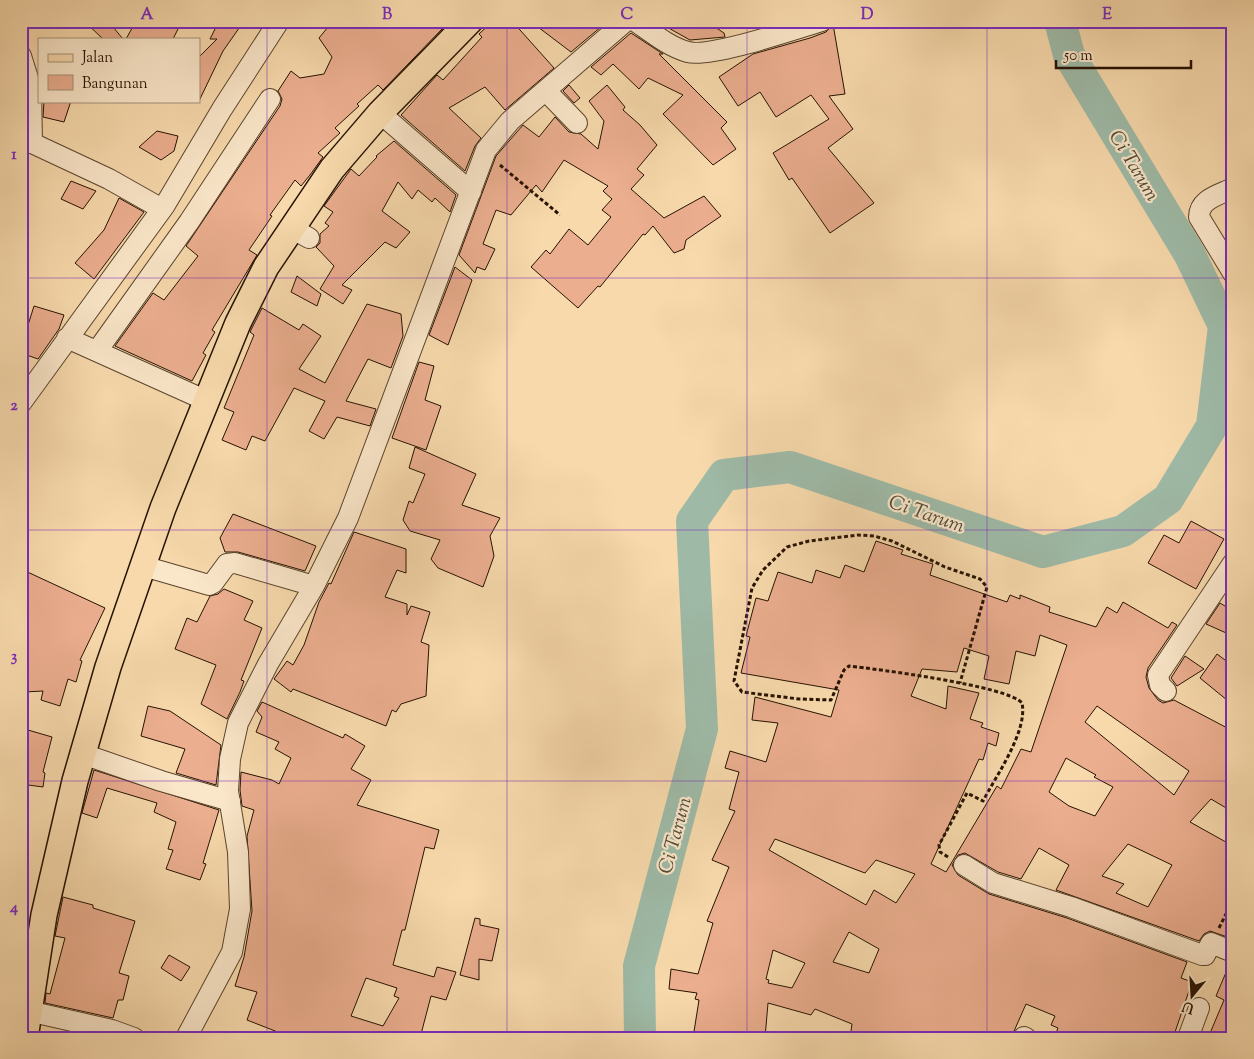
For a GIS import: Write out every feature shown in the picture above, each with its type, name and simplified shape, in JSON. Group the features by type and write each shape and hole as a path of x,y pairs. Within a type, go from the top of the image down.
{"main road":[{"path":"26,1029 44,915 83,754 108,668 143,566 205,400 238,323 266,267 301,233 332,169 380,113 470,21"}],"street":[{"path":"82,344 174,213 220,118 279,21"},
{"path":"186,1038 232,952 240,909 238,852 230,801 230,760 238,723 268,664 314,586 348,518 467,190 486,150 510,121 547,92 626,21"},
{"path":"635,21 673,46 689,52 733,46 822,21"},
{"path":"21,56 31,88 27,143 108,179 174,213"},
{"path":"547,92 576,123"},
{"path":"21,403 82,344 174,213 242,135 270,99"},
{"path":"380,113 467,190"},
{"path":"220,118 242,135"},
{"path":"1233,188 1204,202 1200,208 1199,217 1233,273"},
{"path":"82,344 205,400"},
{"path":"143,566 209,585 227,564 235,563 314,586"},
{"path":"1166,690 1160,685 1158,676 1233,563"},
{"path":"83,754 161,781 230,801"},
{"path":"964,865 993,883 1071,907 1202,955 1205,955 1211,943 1233,952"},
{"path":"1188,1038 1199,1008"},
{"path":"26,1029 112,1030 134,1038"}],"path":[{"path":"486,150 503,168 560,215"},
{"path":"960,683 987,587 980,578 945,567 892,541 858,535 809,541 788,548 773,558 762,570 752,588 734,681 742,692 799,699 830,700 844,670 849,666 904,672 960,683 1020,700 1023,707 1011,751 983,801 967,793 939,845 940,852 964,865"},
{"path":"1211,943 1233,900"}],"building":[{"path":"84,21 108,21 122,38 102,38"},
{"path":"136,21 182,21 174,38 127,38"},
{"path":"219,21 244,21 223,51 200,99 200,56 217,39 210,39"},
{"path":"333,21 432,21 442,29 383,90 378,85 357,104 359,106 335,128 340,133 318,153 323,157 310,175 301,186 295,180 270,215 272,216 249,250 257,255 212,330 215,332 203,353 206,355 192,381 115,346 153,293 164,300 198,256 186,246 280,106 282,99 278,91 291,71 300,78 324,74 332,57 319,38"},
{"path":"493,21 512,21 554,68 505,110 485,87 449,108 481,138 475,146 465,171 401,115 437,75 443,80 482,37 479,34"},
{"path":"530,21 608,21 571,52"},
{"path":"656,21 706,21 724,33 725,37 690,40"},
{"path":"833,24 845,94 829,96 853,129 828,148 874,203 830,233 792,178 789,180 773,153 829,119 811,95 776,117 760,92 738,106 719,77 753,54 826,32"},
{"path":"631,33 663,54 659,54 727,122 721,128 736,149 713,165 663,114 683,95 648,78 639,89 613,64 601,75 591,67"},
{"path":"569,85 580,98 574,103 563,91"},
{"path":"607,85 625,107 623,110 640,125 657,145 637,169 644,175 631,189 664,218 704,196 721,216 686,240 684,249 674,253 653,226 645,235 643,234 600,287 598,286 578,308 531,267 546,250 550,254 569,229 588,245 611,217 602,210 612,199 603,191 608,186 564,160 542,192 536,185 511,215 496,210 483,244 495,249 485,270 477,267 475,273 459,255 496,156 523,125 539,137 555,117 569,132 581,134 598,149 604,121 589,101"},
{"path":"44,102 71,102 64,122 43,117"},
{"path":"157,131 178,136 174,151 161,160 139,147"},
{"path":"394,141 456,195 450,212 435,198 432,202 418,190 412,199 398,182 382,211 410,232 396,248 385,242 342,285 352,290 343,304 320,289 334,266 316,247 320,243 320,234 329,226 325,223 333,212 324,206 351,169 359,176 376,156"},
{"path":"71,181 96,191 83,209 61,199"},
{"path":"119,198 144,212 94,279 75,263 104,230"},
{"path":"455,267 472,280 448,345 429,335"},
{"path":"297,276 321,294 317,306 291,292"},
{"path":"367,304 401,314 403,336 391,368 368,359 346,401 376,409 370,426 337,417 324,439 309,431 325,401 294,388 265,441 252,436 246,450 222,440 234,412 224,408 254,335 250,332 262,308 299,330 303,324 321,336 299,369 325,383"},
{"path":"34,306 64,315 59,329 38,359 21,353 21,323 28,325"},
{"path":"419,362 434,366 425,400 441,406 426,450 392,438"},
{"path":"415,447 476,474 462,505 500,518 490,536 494,556 483,587 438,568 431,559 440,540 410,531 403,520 409,501 413,503 425,474 409,468"},
{"path":"233,514 316,546 305,571 238,552 225,552 220,538"},
{"path":"1191,521 1224,539 1196,589 1148,563 1164,535 1179,543"},
{"path":"354,532 406,549 406,573 397,570 385,597 407,604 407,615 411,606 430,612 421,642 429,645 426,696 401,704 396,712 392,710 386,726 293,689 291,692 274,679 287,661 293,665 304,645 319,602 329,583 331,584"},
{"path":"876,541 903,550 901,554 933,564 930,575 1007,602 1010,595 1020,599 1020,595 1050,607 1049,612 1096,627 1107,607 1117,613 1123,602 1168,628 1172,622 1177,625 1148,668 1146,677 1149,688 1158,700 1163,703 1174,700 1233,731 1233,812 1211,799 1190,822 1233,846 1233,939 1210,931 1204,934 1199,941 1056,890 1069,865 1039,848 1021,879 998,872 965,853 958,855 952,865 958,875 989,894 1067,918 1187,962 1181,978 1192,982 1173,1038 1054,1038 1058,1028 1051,1025 1055,1016 1026,1004 1011,1038 850,1038 852,1024 815,1009 811,1015 768,1003 765,1038 693,1038 699,1000 695,999 697,993 669,989 671,969 698,974 713,923 707,921 729,867 712,860 735,811 729,809 739,772 725,768 730,751 766,762 778,723 752,720 755,697 831,717 839,690 741,673 750,637 746,636 756,598 768,601 778,572 812,583 816,570 840,578 845,565 864,572","holes":["1040,635 1067,645 1031,752 1021,749 1001,789 997,786 946,872 931,864 979,759 983,760 988,743 996,746 999,733 981,727 983,723 970,719 979,693 948,686 946,709 911,696 922,669 957,672 964,648 989,656 984,679 1009,684 1016,651 1035,656","1097,706 1189,771 1174,795 1085,722","1066,758 1113,787 1095,816 1069,806 1049,792","775,839 865,873 876,860 915,874 896,903 874,890 866,905 769,850","1128,844 1172,865 1148,907 1116,893 1124,884 1102,876","849,932 879,949 869,973 833,962","773,950 805,963 792,988 768,983 769,980 766,979"]},
{"path":"21,569 105,608 80,660 82,661 76,682 68,679 60,706 41,700 43,691 24,692 25,684 21,683"},
{"path":"224,589 253,601 244,620 262,628 241,680 244,681 240,692 227,719 201,704 216,665 175,649 187,618 197,622 210,596 218,594"},
{"path":"1220,603 1233,611 1233,636 1206,624"},
{"path":"1217,654 1233,666 1233,705 1200,678"},
{"path":"1185,656 1204,669 1177,686 1171,678"},
{"path":"262,702 343,738 345,734 365,746 351,769 371,780 357,805 439,830 434,849 425,847 405,930 402,930 393,965 434,977 437,967 456,972 446,1000 431,996 420,1038 293,1038 247,1020 257,992 235,986 244,957 252,911 247,836 254,810 242,806 240,790 241,772 272,780 279,784 291,758 275,749 279,742 256,732 262,717 257,711","holes":["366,978 397,988 394,996 399,998 383,1026 351,1016"]},
{"path":"148,706 170,711 221,745 216,785 176,773 185,749 141,736"},
{"path":"21,728 52,737 43,772 45,773 43,787 21,784"},
{"path":"94,770 219,810 203,863 206,864 200,880 166,869 173,850 168,849 176,822 154,812 157,803 107,788 97,818 82,813"},
{"path":"63,897 93,905 93,908 135,921 119,973 129,976 123,1000 118,1000 113,1018 45,1003 46,993 50,994 65,938 55,936"},
{"path":"475,918 480,919 480,925 499,929 492,961 479,959 479,980 460,975"},
{"path":"169,955 190,967 181,981 161,968"},
{"path":"1230,963 1233,964 1233,1038 1208,1038 1224,1000 1216,996"}],"waterway":[{"name":"Ci Tarum","path":"640,1038 639,966 702,729 692,521 724,475 790,467 1043,552 1123,531 1168,499 1212,426 1224,326 1190,255 1069,55 1060,21"}]}
